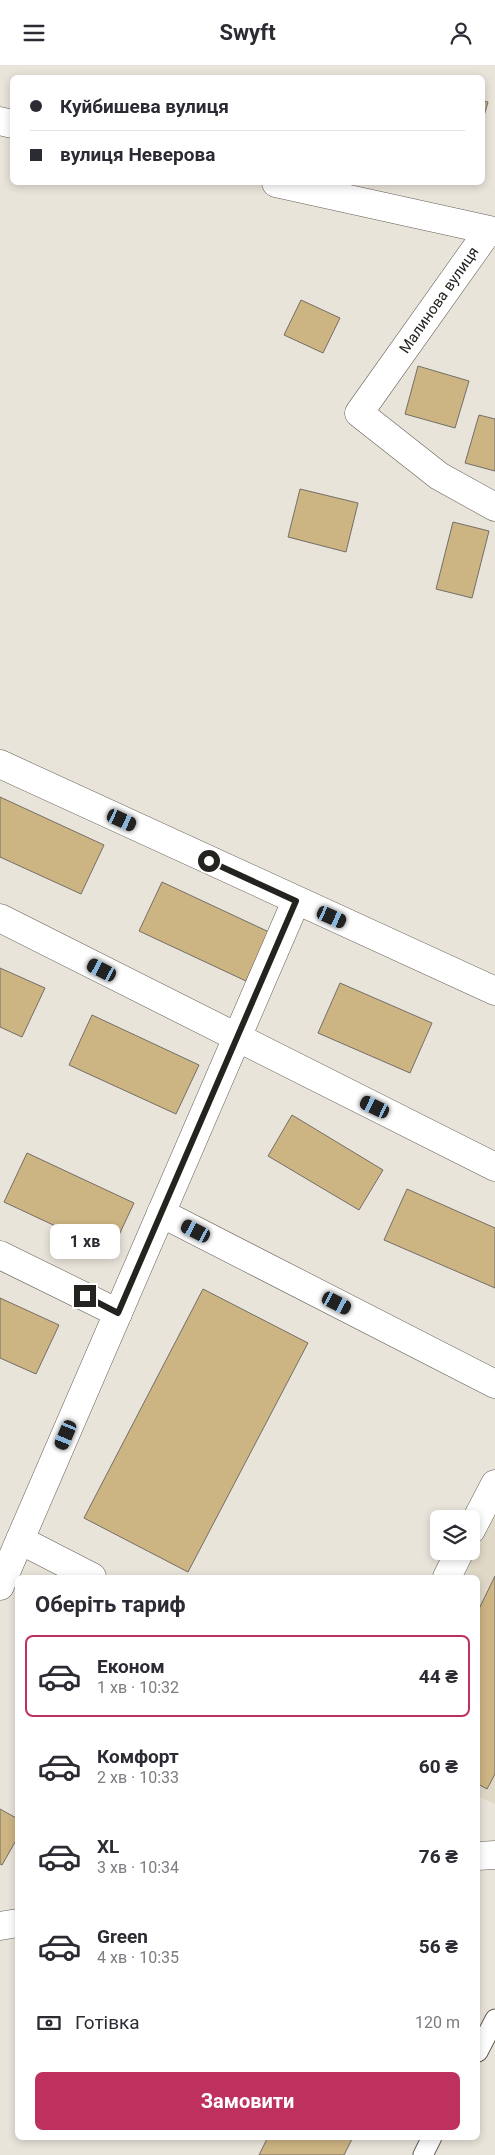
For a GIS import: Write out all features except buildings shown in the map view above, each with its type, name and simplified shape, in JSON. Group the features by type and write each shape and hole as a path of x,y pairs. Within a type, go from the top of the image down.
{"street":[{"name":"Малинова вулиця","path":"285,185 489,230 359,413 439,476 495,507"},
{"path":"0,764 495,991"},
{"path":"0,1584 296,901"},
{"path":"0,918 495,1167"},
{"path":"161,1213 495,1384"},
{"path":"0,1255 118,1313"},
{"path":"480,1513 495,1484"},
{"path":"20,1540 88,1575"},
{"path":"448,1575 456,1560"},
{"path":"480,1856 495,1855"},
{"path":"0,1927 15,1924"}],"lane":[{"path":"480,2048 495,2019"},
{"path":"423,2155 430,2140"}],"shaded area":[{"path":"495,1515 495,1804 480,1797 480,1575 465,1575 472,1560 480,1560 480,1545"}],"route":[{"path":"85,1296 118,1313 296,901 209,861"}]}
